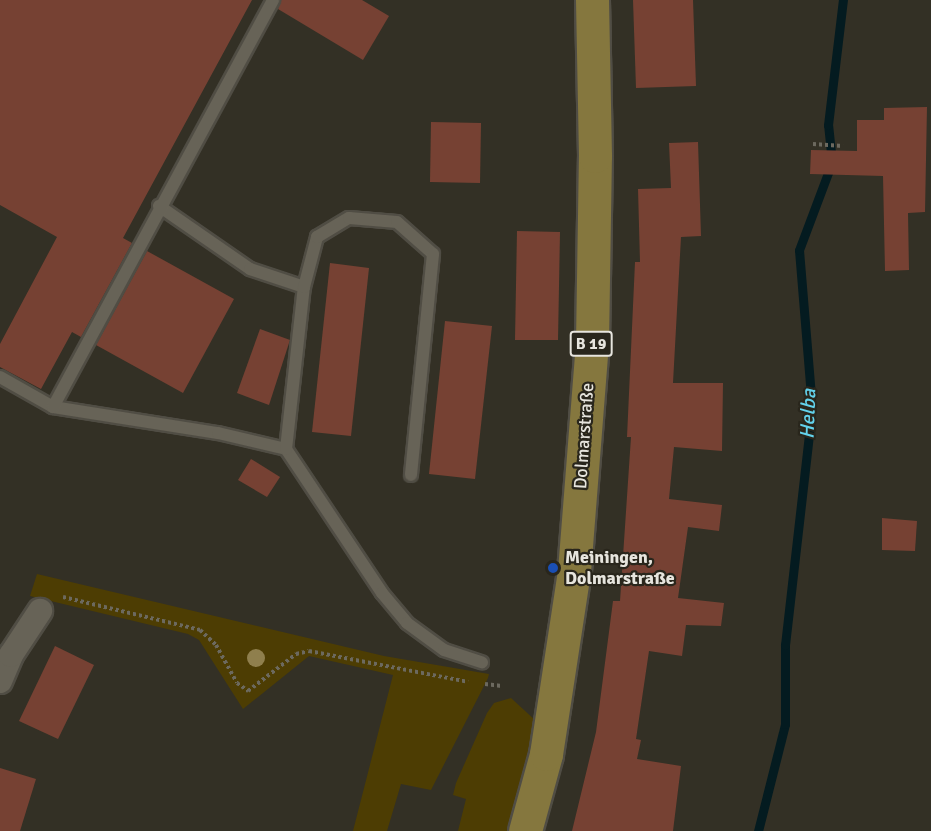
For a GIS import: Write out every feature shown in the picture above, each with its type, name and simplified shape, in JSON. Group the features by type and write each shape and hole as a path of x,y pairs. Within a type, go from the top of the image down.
{"main road":[{"name":"Dolmarstraße","path":"525,831 546,754 574,571 592,343 595,156 592,0"}],"street":[{"path":"0,681 11,656 40,611"}],"lane":[{"path":"53,406 159,206 273,0"},
{"path":"159,206 250,269 304,287"},
{"path":"411,475 433,254 397,222 349,218 317,237 304,287 286,449 382,592 407,623 444,650 482,662"},
{"path":"0,377 53,406 218,434 286,449"}],"path":[{"path":"813,144 843,146"},
{"path":"40,611 52,599 62,597 200,630 216,645 237,683 248,691 296,654 309,651 471,682"},
{"path":"481,684 502,686"}],"shaded area":[{"path":"37,574 384,656 489,674 431,790 401,784 387,831 353,831 393,675 309,656 243,709 199,640 188,634 30,596"},
{"path":"511,698 536,721 509,831 458,831 466,799 453,795 456,783 487,713 494,703"}],"building":[{"path":"0,0 252,0 123,238 132,243 81,337 72,332 41,389 0,367 0,344 57,237 0,205"},
{"path":"281,0 362,0 389,16 363,60 278,9"},
{"path":"633,0 693,0 696,86 636,88"},
{"path":"927,107 925,212 908,213 909,270 885,271 883,176 810,174 811,150 857,151 857,120 884,120 884,108"},
{"path":"431,122 481,123 480,183 430,182"},
{"path":"698,142 701,236 681,237 673,383 723,383 722,451 674,447 669,499 722,505 719,531 688,527 678,598 724,603 721,626 686,625 682,656 649,651 636,739 641,740 637,759 681,766 673,831 572,831 596,732 613,601 620,601 631,437 627,437 635,262 640,262 638,189 671,188 669,143"},
{"path":"517,231 560,232 558,340 515,340"},
{"path":"147,251 234,299 183,393 96,345"},
{"path":"330,263 369,268 351,436 312,432"},
{"path":"445,321 492,326 475,479 429,474"},
{"path":"260,329 290,340 269,405 237,393"},
{"path":"251,459 280,477 267,497 238,480"},
{"path":"882,518 917,521 915,551 882,550"},
{"path":"55,646 94,665 58,739 19,721"},
{"path":"0,768 36,779 20,831 0,831"}],"waterway":[{"name":"Helba","path":"758,831 785,724 785,645 810,424 811,396 799,250 832,162 828,125 843,0"}],"place":[{"name":"Meiningen, Dolmarstraße","path":"553,568"}]}
